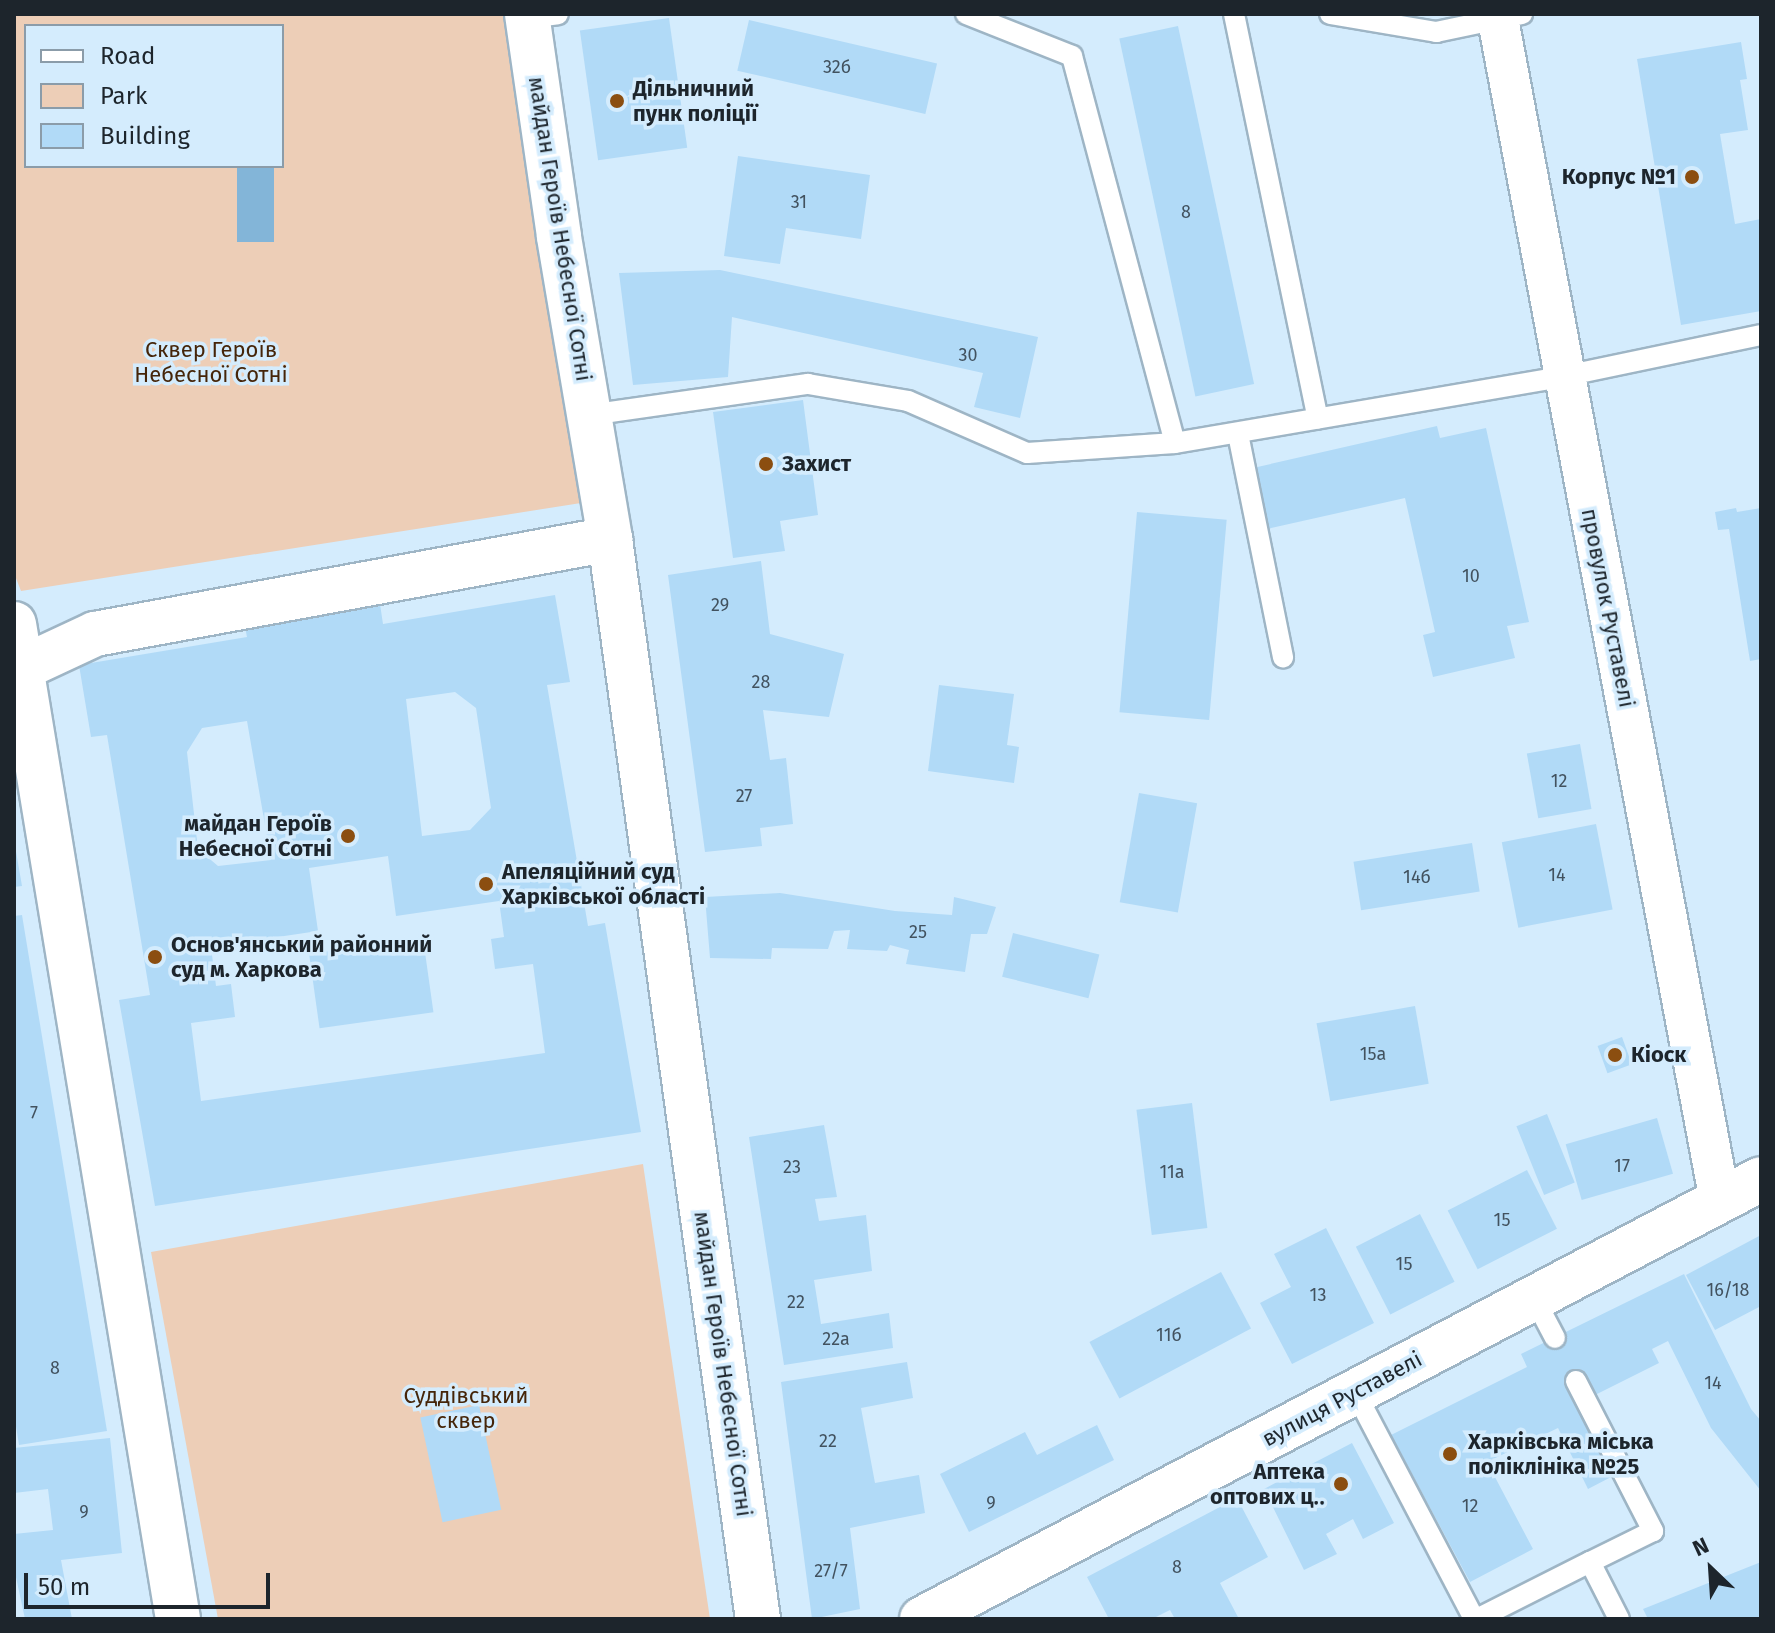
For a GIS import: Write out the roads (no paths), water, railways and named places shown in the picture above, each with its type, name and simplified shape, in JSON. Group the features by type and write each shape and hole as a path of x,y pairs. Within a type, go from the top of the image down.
{"main road":[{"name":"майдан Героїв Небесної Сотні","path":"537,15 589,415 610,539 758,1619"},
{"path":"18,670 95,634 610,539"},
{"path":"14,624 18,670 178,1619"},
{"name":"вулиця Руставелі","path":"922,1619 1761,1179"}],"street":[{"name":"провулок Руставелі","path":"1505,17 1565,376 1720,1201"}],"lane":[{"path":"966,14 1072,56 1175,443"},
{"path":"1234,14 1318,418"},
{"path":"1330,14 1436,32 1505,17"},
{"path":"589,415 808,384 908,401 1027,453 1175,443 1565,376 1761,335"},
{"path":"1238,434 1283,658"},
{"path":"1534,1298 1555,1338"},
{"path":"1355,1392 1476,1619 1653,1531 1576,1381"},
{"path":"1590,1562 1619,1619"}],"water":[{"path":"237,168 274,168 274,242 237,242"}],"place":[{"name":"Дільничний пунк поліції","path":"617,101"},
{"name":"Корпус №1","path":"1692,177"},
{"name":"Захист","path":"766,464"},
{"name":"майдан Героїв Небесної Сотні","path":"348,836"},
{"name":"Апеляційний суд Харківської області","path":"486,884"},
{"name":"Основ'янський районний суд м. Харкова","path":"155,957"},
{"name":"Кіоск","path":"1615,1055"},
{"name":"Харківська міська поліклініка №25","path":"1450,1454"},
{"name":"Аптека оптових ц‥","path":"1341,1484"}],"park label":[{"name":"Сквер Героїв Небесної Сотні","path":"211,362"},
{"name":"Суддівський сквер","path":"466,1408"}]}
